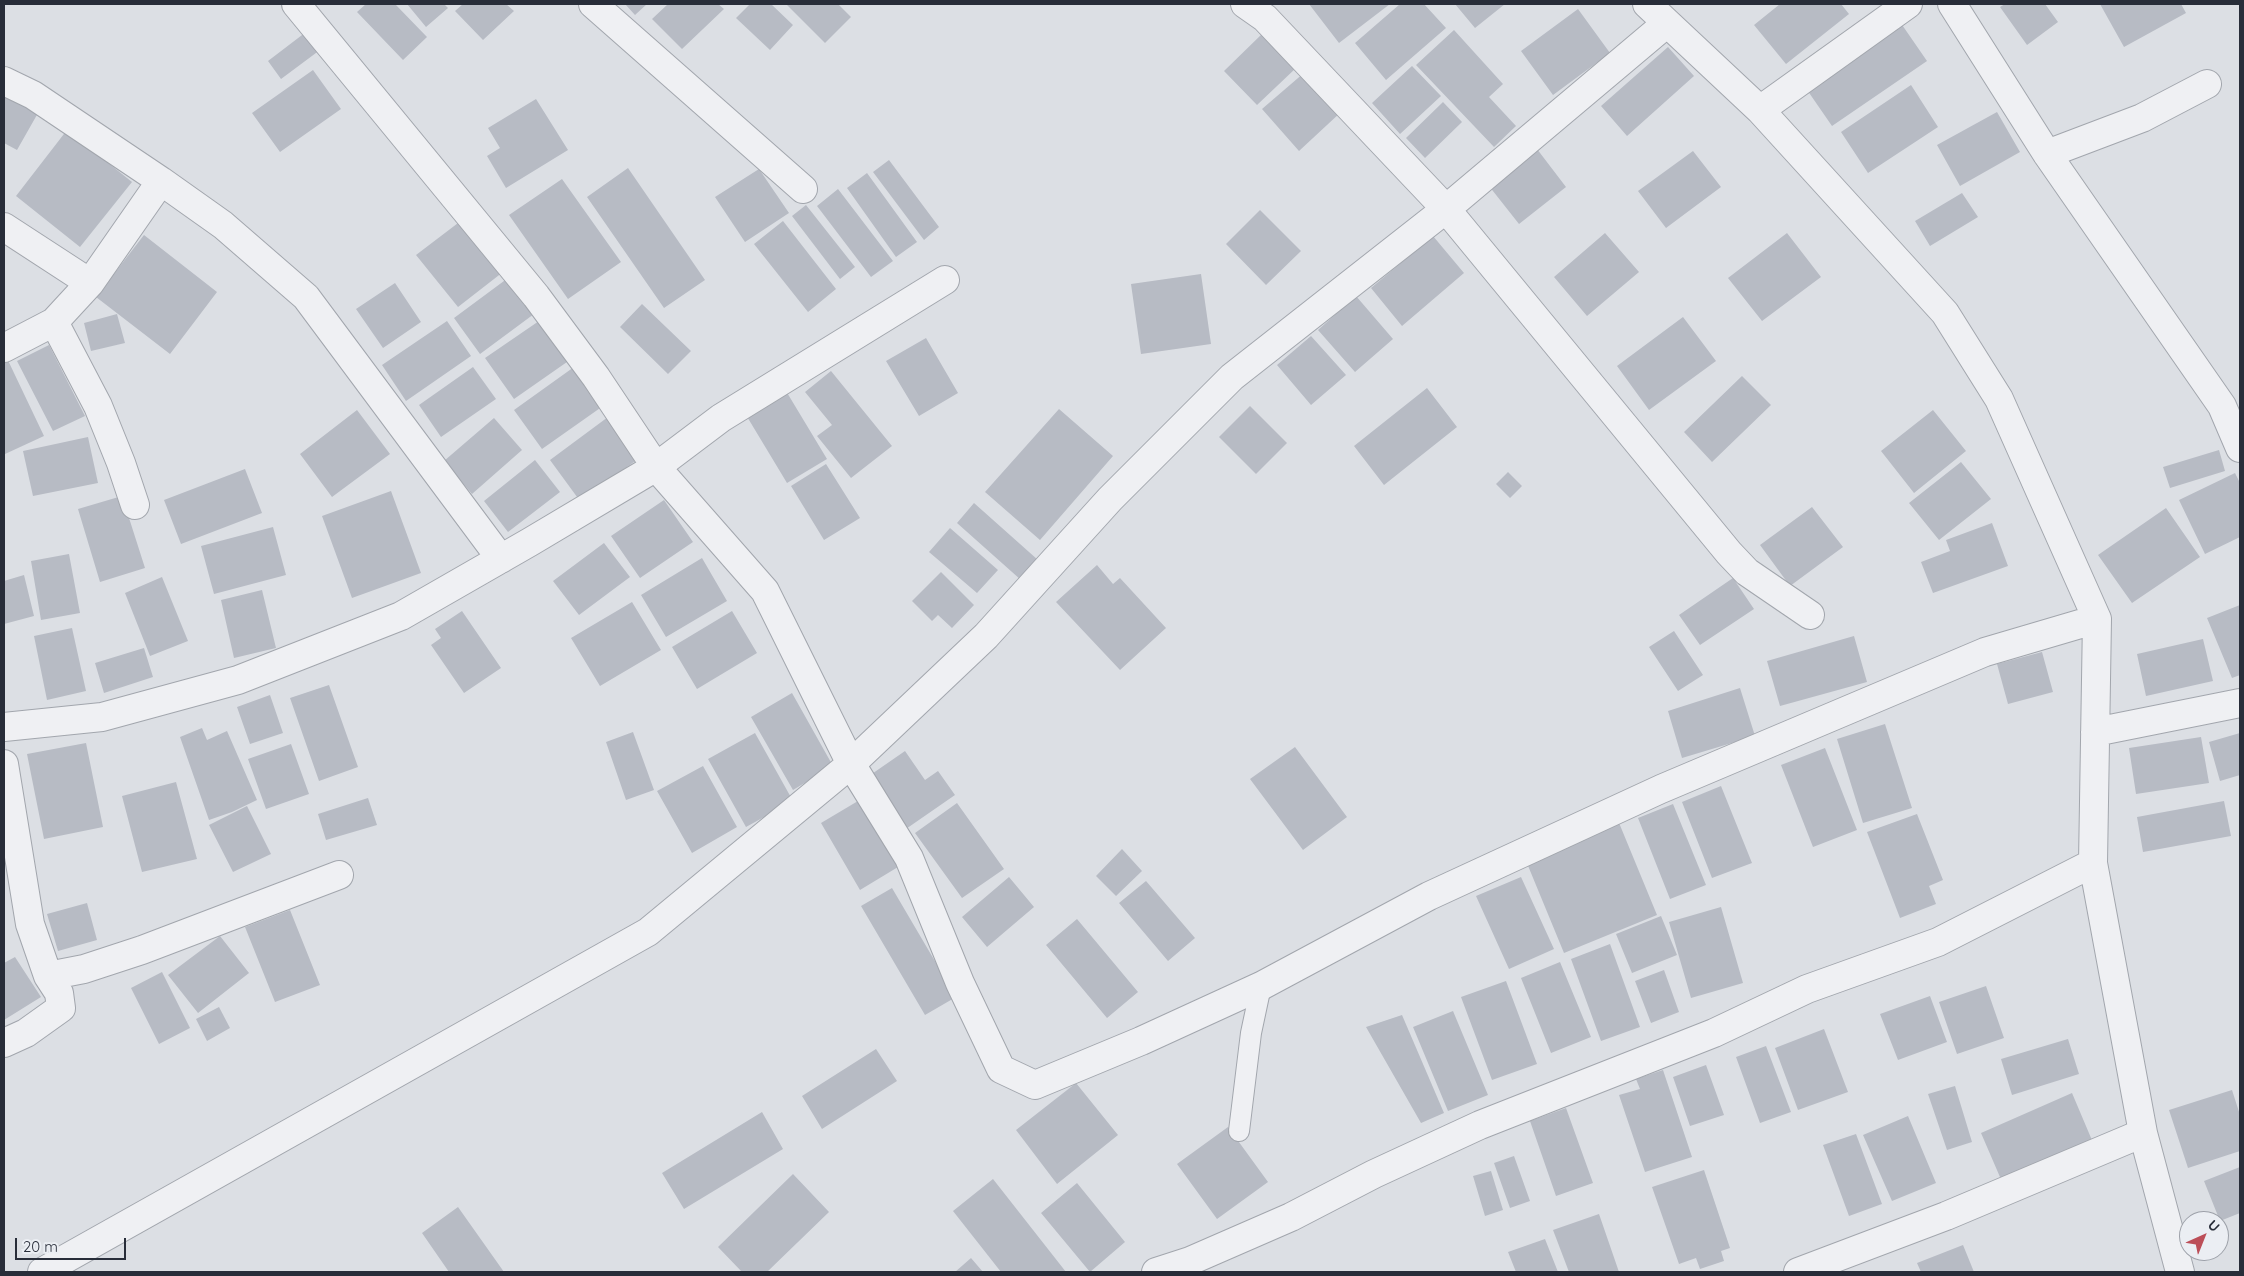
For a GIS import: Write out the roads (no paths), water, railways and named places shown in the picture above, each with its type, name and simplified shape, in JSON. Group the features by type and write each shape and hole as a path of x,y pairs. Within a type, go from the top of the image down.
{"street":[{"path":"593,4 804,189"},
{"path":"1245,4 1265,18 1446,209 1747,572 1810,615"},
{"path":"1647,4 1760,110 1945,313 1999,398 2097,619 2093,863 2143,1133 2180,1272"},
{"path":"1760,110 1908,4"},
{"path":"1952,4 2046,154 2222,406 2240,448"},
{"path":"304,7 536,296 596,377 656,467 765,591 851,764 909,858 960,983 1001,1069 1035,1085 1141,1041 1261,986 1429,896 1661,789 1985,652 2097,619"},
{"path":"42,1272 648,932 851,764 986,636 1110,499 1232,378 1446,209 1667,23"},
{"path":"4,81 33,94 223,225 306,297 502,559"},
{"path":"2046,154 2142,118 2207,84"},
{"path":"4,348 54,322 90,283 161,181"},
{"path":"4,227 90,283"},
{"path":"4,727 102,717 238,680 402,616 656,467 721,418 945,280"},
{"path":"54,322 98,406 121,463 135,505"},
{"path":"2095,732 2240,703"},
{"path":"4,764 30,924 48,976 59,993 61,1008 26,1033 4,1043"},
{"path":"1156,1272 1190,1261 1291,1217 1374,1174 1480,1125 1714,1033 1807,989 1938,942 2093,863"},
{"path":"48,976 84,969 142,950 339,875"},
{"path":"1798,1272 1946,1216 2143,1133"}],"lane":[{"path":"1239,1131 1251,1033 1261,986"}]}
